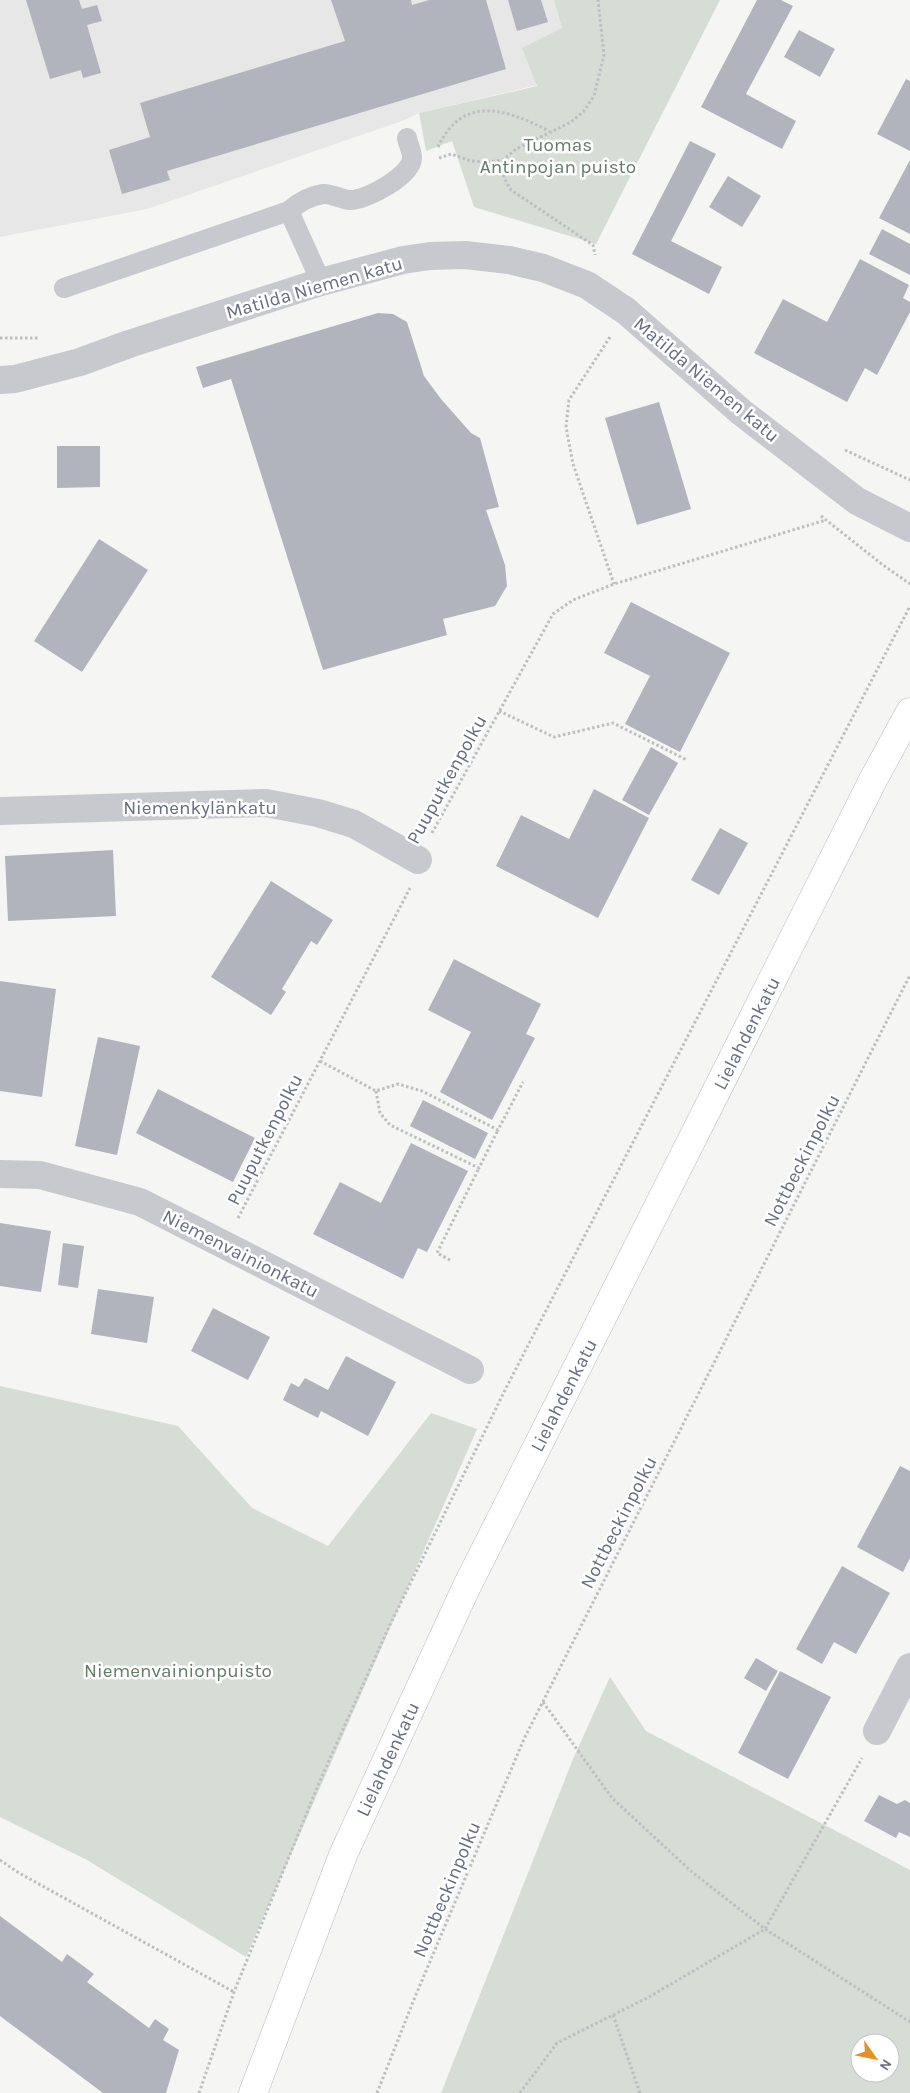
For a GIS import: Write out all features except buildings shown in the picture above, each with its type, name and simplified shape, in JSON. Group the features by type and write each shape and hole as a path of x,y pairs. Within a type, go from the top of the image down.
{"main road":[{"name":"Lielahdenkatu","path":"253,2093 343,1855 466,1588 869,789 910,712"}],"street":[{"name":"Matilda Niemen katu","path":"0,380 16,379 80,362 129,344 321,282 403,260 430,256 479,256 509,260 543,268 587,286 626,311 742,412 857,501 910,528"},
{"name":"Niemenkylänkatu","path":"0,811 266,803 318,813 354,824 418,860"},
{"name":"Niemenvainionkatu","path":"0,1174 40,1175 140,1202 470,1370"},
{"path":"877,1731 910,1667"}],"lane":[{"path":"64,288 289,212 301,201 324,194 350,200 365,198 388,185 408,169 419,157 406,138"},
{"path":"289,212 321,282"}],"path":[{"path":"419,157 439,158 450,154 471,161 503,160 516,149 571,122 584,111 594,96 604,55 598,0"},
{"path":"419,157 436,150 443,136 458,119 476,112 491,110 507,112 550,131"},
{"path":"503,160 504,178 511,190 593,245 596,262"},
{"path":"614,584 573,464 566,427 569,400 626,311"},
{"path":"0,338 42,338"},
{"path":"843,449 910,480"},
{"path":"819,514 882,565 910,584"},
{"name":"Puuputkenpolku","path":"224,1245 419,871 418,860 552,614 573,600 614,584 826,520"},
{"path":"199,2093 234,1992 319,1783 388,1629 506,1388 910,606"},
{"path":"499,711 554,737 613,723 687,760"},
{"name":"Nottbeckinpolku","path":"377,2093 415,1997 509,1774 542,1702 910,975"},
{"path":"320,1060 376,1091 398,1084 422,1091 498,1130"},
{"path":"450,1260 436,1253 523,1082"},
{"path":"376,1091 380,1113 390,1125 480,1168"},
{"path":"542,1702 612,1798 692,1872 765,1929 910,2022"},
{"path":"520,2093 557,2043 648,1997 765,1929 877,1731"},
{"path":"0,1860 19,1873 234,1992"},
{"path":"613,2015 640,2093"}],"shaded area":[{"path":"0,0 554,0 562,28 537,85 419,113 402,121 147,209 0,237"}],"green space":[{"name":"Tuomas Antinpojan puisto","path":"554,0 720,0 596,244 474,207 452,141 426,151 419,113 537,86 522,48 562,28"},
{"name":"Niemenvainionpuisto","path":"0,1386 178,1426 252,1508 328,1546 431,1413 477,1429 246,1957 87,1860 0,1817"},
{"path":"610,1677 646,1731 910,1870 910,2093 441,2093 573,1759"}]}
